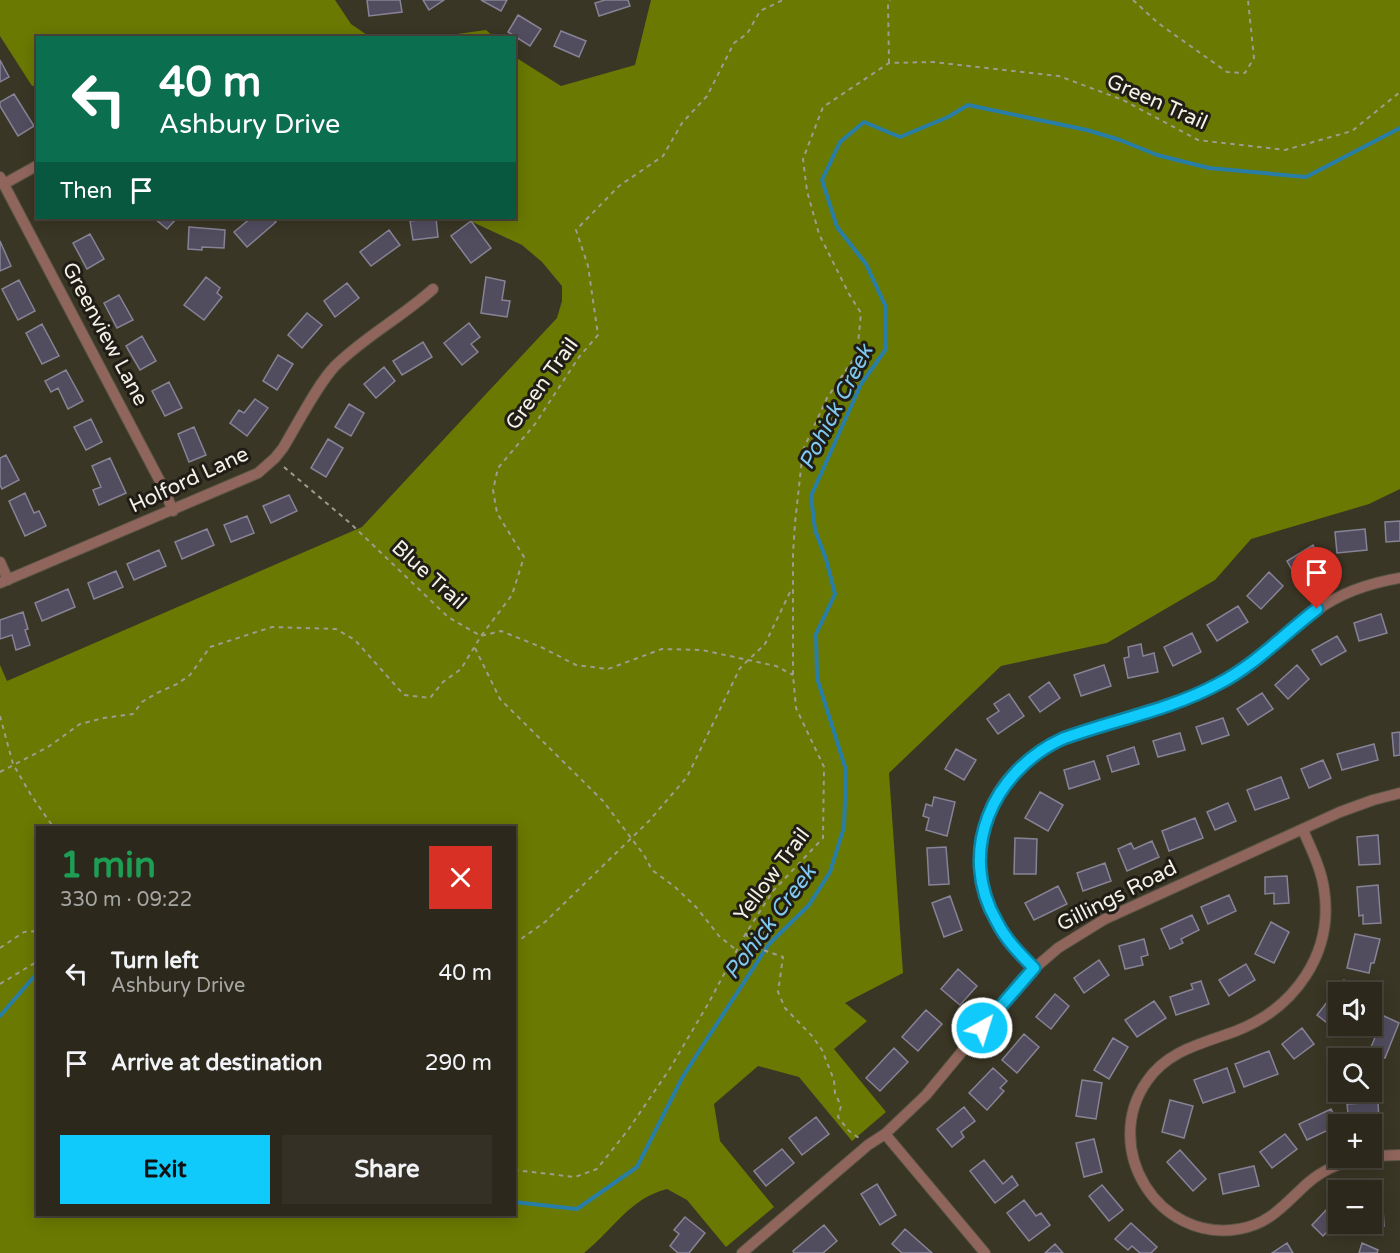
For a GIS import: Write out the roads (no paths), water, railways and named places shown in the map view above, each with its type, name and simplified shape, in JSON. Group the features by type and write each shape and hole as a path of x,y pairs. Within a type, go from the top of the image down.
{"street":[{"path":"2,180 36,166"},
{"name":"Greenview Lane","path":"2,180 163,487 173,511"},
{"name":"Holford Lane","path":"4,582 248,478 267,466 275,458 333,368 433,289"},
{"path":"0,562 4,582"},
{"path":"1034,968 996,922 986,895 981,870 981,844 987,817 998,794 1015,772 1036,754 1062,739 1180,701 1218,684 1253,662 1295,626 1332,601 1364,587 1400,578"},
{"name":"Gillings Road","path":"742,1253 867,1145 885,1134 942,1077 1022,979 1058,948 1105,919 1340,812 1400,793"},
{"path":"1303,830 1320,870 1326,903 1323,935 1312,966 1295,992 1271,1013 1238,1030 1179,1052 1152,1073 1140,1092 1131,1117 1132,1153 1142,1182 1154,1198 1171,1214 1198,1226 1227,1230 1248,1227 1268,1219 1284,1208 1314,1178 1331,1168"},
{"path":"885,1134 985,1253"},
{"path":"1382,1156 1400,1155"}],"waterway":[{"name":"Pohick Creek","path":"516,1202 577,1209 637,1167 682,1078 769,944 809,905 830,872 844,827 846,770 817,678 816,634 835,594 826,559 815,530 811,496 861,384 886,349 885,305 866,264 837,227 822,180 840,142 864,122 900,137 948,117 968,105 1087,130 1157,155 1209,168 1306,177 1400,128"},
{"name":"Pohick Creek","path":"0,1016 36,974"}]}
